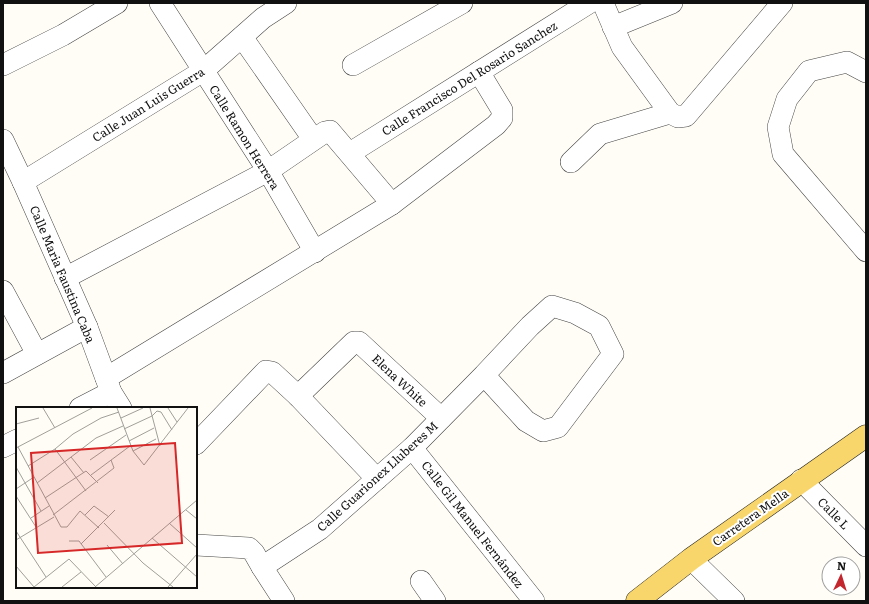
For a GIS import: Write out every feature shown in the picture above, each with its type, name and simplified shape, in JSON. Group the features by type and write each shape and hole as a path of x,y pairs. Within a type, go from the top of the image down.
{"main road":[{"name":"Carretera Mella","path":"637,601 691,559 801,480 866,436"}],"street":[{"path":"3,65 63,35 116,3"},
{"name":"Calle Ramon Herrera","path":"160,3 268,171 315,252"},
{"name":"Calle Juan Luis Guerra","path":"24,182 203,71 263,18 286,3"},
{"path":"353,65 462,3"},
{"name":"Calle Francisco Del Rosario Sanchez","path":"350,153 589,3"},
{"path":"603,3 622,47 674,115"},
{"path":"613,27 672,3"},
{"path":"571,162 600,134 674,115 686,116 779,5"},
{"path":"242,37 313,139"},
{"path":"866,72 847,62 809,71 787,99 778,127 784,154 866,251"},
{"path":"82,407 113,392 315,252 392,204 496,125 502,118 502,110 479,72"},
{"path":"65,278 268,171 324,132 330,131 392,204"},
{"name":"Calle Maria Faustina Caba","path":"4,145 24,182 87,327 113,392"},
{"path":"3,291 37,354"},
{"name":"Calle Guarionex Lluberes M","path":"262,567 320,529 412,448 484,376 530,326 552,306 575,313 599,326 613,354 558,427 543,431 526,421 484,376"},
{"path":"3,373 87,327"},
{"name":"Elena White","path":"298,396 354,342 359,342 441,418"},
{"path":"197,443 266,371 272,372 298,396 377,479"},
{"path":"3,447 16,440"},
{"name":"Calle Gil Manuel Fernández","path":"412,448 534,601"},
{"name":"Calle L","path":"801,480 866,546"},
{"path":"197,545 249,548 254,552 284,601"},
{"path":"691,559 734,601"},
{"path":"421,581 435,601"}]}
